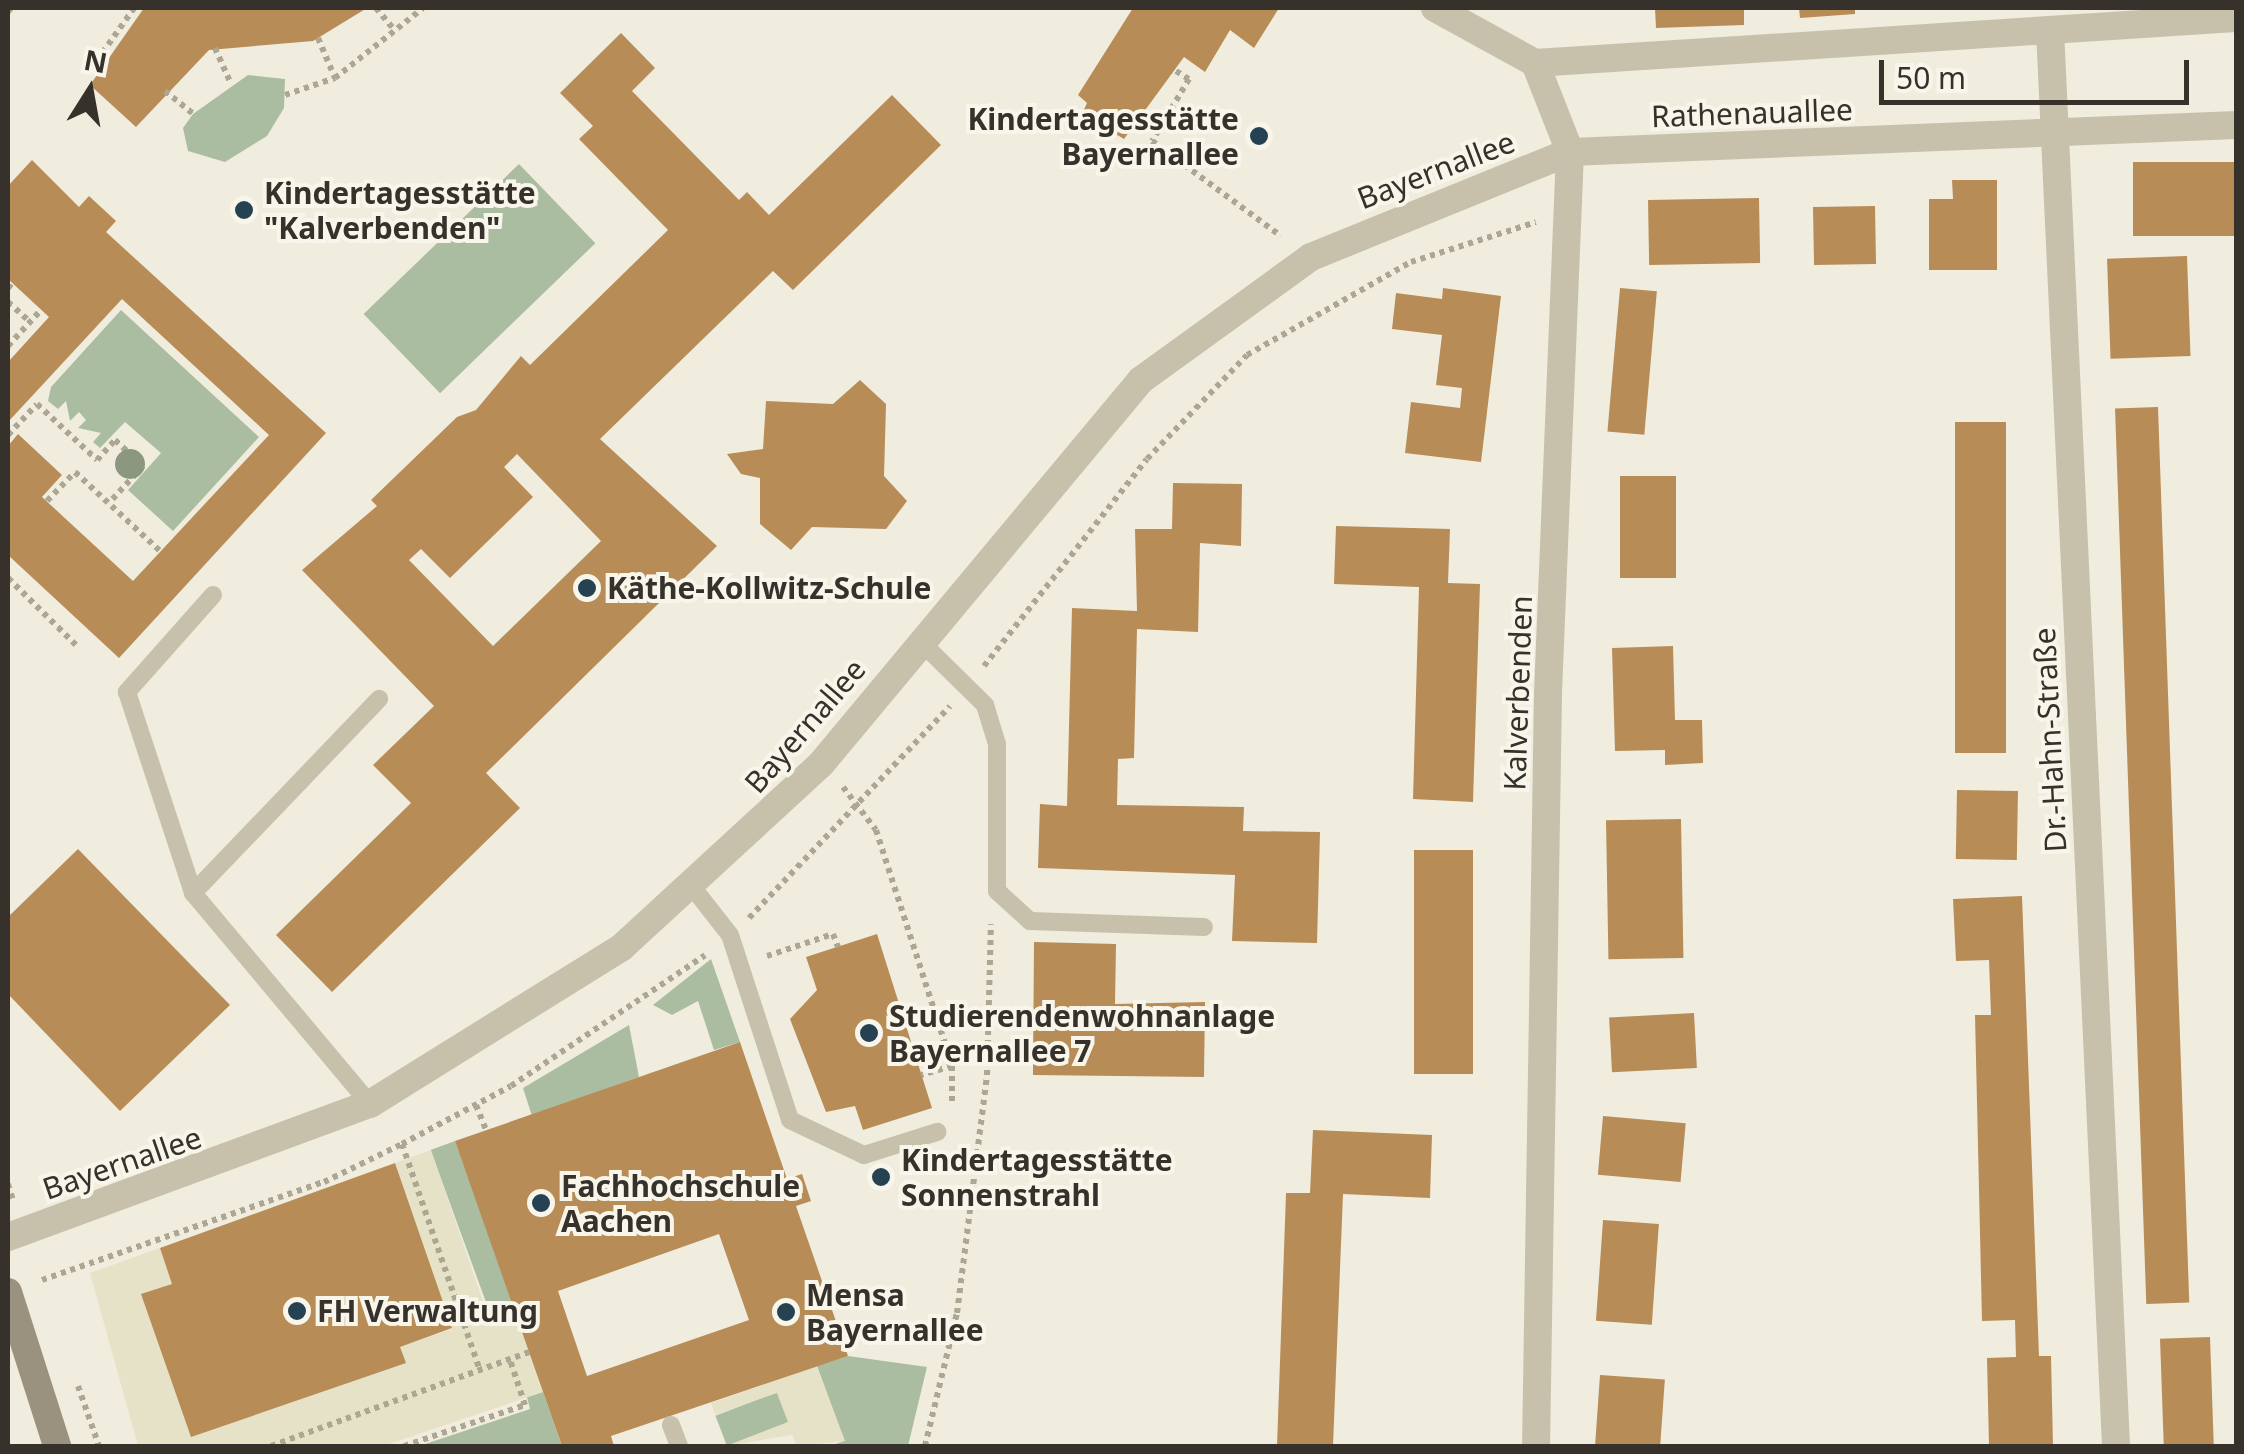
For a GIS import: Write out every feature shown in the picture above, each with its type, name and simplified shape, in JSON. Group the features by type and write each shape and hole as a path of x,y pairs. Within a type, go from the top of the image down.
{"main road":[{"path":"8,1292 57,1446"}],"street":[{"path":"1436,8 1536,63 2236,18"},
{"name":"Dr.-Hahn-Straße","path":"2050,30 2116,1446"},
{"name":"Kalverbenden","path":"1536,63 1570,152 1548,693 1536,1446"},
{"name":"Rathenauallee","path":"1570,152 2236,125"},
{"name":"Bayernallee","path":"8,1237 370,1104 513,1021 694,889 821,764 1141,380 1311,257 1570,152"}],"lane":[{"path":"213,595 126,692 194,893 370,1104"},
{"path":"921,642 984,705 998,744 997,891 1030,921 1204,927"},
{"path":"194,893 379,699"},
{"path":"694,889 730,935 790,1120 864,1155 937,1132"},
{"path":"671,1425 679,1446"}],"path":[{"path":"91,68 134,8"},
{"path":"376,8 396,31"},
{"path":"285,95 335,78 423,8"},
{"path":"318,38 335,78"},
{"path":"214,48 230,82"},
{"path":"1176,71 1189,79 1152,141 1311,257"},
{"path":"165,92 193,114"},
{"path":"8,302 44,324"},
{"path":"33,318 34,333"},
{"path":"8,346 33,318"},
{"path":"16,336 24,344"},
{"path":"8,435 36,404 97,460 115,440 143,466 109,504"},
{"path":"47,501 75,472 161,552"},
{"path":"8,578 77,646"},
{"path":"821,764 876,830 952,1066 952,1102"},
{"path":"924,1446 957,1313 997,891"},
{"path":"752,961 833,934 838,947"},
{"path":"921,1075 952,1066"},
{"path":"476,1105 486,1130"},
{"path":"402,1144 480,1371"},
{"path":"271,1446 529,1352"},
{"path":"404,1446 525,1405 510,1360"}],"green space":[{"path":"248,75 285,79 284,108 267,136 225,162 188,151 183,128 193,114"},
{"path":"519,164 595,243 440,393 364,314"},
{"path":"121,310 259,437 173,531 128,490 161,453 125,422 100,448 93,442 101,433 78,428 86,420 79,412 70,421 66,401 58,409 48,401 51,387"},
{"path":"711,959 740,1042 714,1050 698,1001 672,1015 653,1005"},
{"path":"629,1025 639,1077 532,1116 523,1088"},
{"path":"455,1141 515,1306 491,1315 431,1150"},
{"path":"848,1356 927,1367 908,1446 830,1446 844,1441 817,1366"},
{"path":"543,1392 562,1446 419,1446 530,1409 527,1397"},
{"path":"777,1392 789,1423 727,1446 715,1416"}],"shaded area":[{"path":"431,1150 488,1316 514,1307 543,1392 383,1446 138,1446 90,1273 160,1248 216,1409 452,1329 395,1163"},
{"path":"817,1366 845,1441 797,1446 792,1435 726,1446 788,1422 777,1393 715,1415 711,1403"}],"building":[{"path":"144,8 367,8 313,41 209,50 136,127 90,85"},
{"path":"1133,8 1279,8 1254,48 1230,30 1205,72 1184,57 1124,139 1082,114 1087,103 1078,95"},
{"path":"1655,8 1744,8 1744,25 1656,28"},
{"path":"1799,8 1855,8 1855,14 1800,18"},
{"path":"621,33 655,68 632,91 739,200 747,192 769,215 892,95 941,145 793,290 773,271 600,439 717,546 486,773 520,808 332,992 276,935 411,803 373,765 434,706 302,570 377,506 371,500 457,417 476,410 521,356 530,365 668,230 579,139 593,126 560,93","holes":["517,454 601,541 493,646 409,560 421,549 450,578 533,497 504,467"]},
{"path":"32,160 79,207 89,196 116,221 106,232 326,433 119,658 8,555 8,446 18,434 62,475 42,497 133,581 269,435 122,299 8,422 8,362 49,317 8,279 8,186"},
{"path":"2133,162 2236,162 2236,236 2133,236"},
{"path":"1952,180 1997,180 1997,270 1929,270 1929,199 1953,199"},
{"path":"1759,198 1760,263 1649,265 1648,200"},
{"path":"1875,206 1876,264 1814,265 1813,207"},
{"path":"2187,256 2190,356 2111,359 2107,259"},
{"path":"1443,288 1501,296 1481,462 1405,453 1411,402 1460,408 1462,388 1436,385 1442,335 1392,329 1396,293 1442,299"},
{"path":"1620,288 1657,291 1644,435 1607,431"},
{"path":"860,380 886,404 884,476 907,501 886,529 812,527 791,550 760,524 760,478 741,474 727,454 763,449 766,401 833,404"},
{"path":"2158,407 2189,1302 2146,1304 2115,409"},
{"path":"1955,422 2006,422 2006,753 1955,753"},
{"path":"1620,476 1676,476 1676,578 1620,578"},
{"path":"1173,483 1242,484 1241,546 1200,543 1198,632 1137,629 1134,758 1118,759 1117,805 1244,807 1243,831 1320,832 1317,943 1232,941 1235,875 1038,868 1040,804 1067,806 1072,608 1137,611 1135,529 1172,529"},
{"path":"1336,526 1450,529 1448,583 1480,584 1473,802 1413,799 1419,587 1334,584"},
{"path":"1673,646 1675,720 1702,720 1703,763 1665,765 1665,750 1615,751 1612,648"},
{"path":"1957,790 2018,791 2017,860 1956,859"},
{"path":"1681,819 1683,958 1608,959 1606,820"},
{"path":"78,849 230,1005 120,1111 8,994 8,917"},
{"path":"1414,850 1473,850 1473,1074 1414,1074"},
{"path":"2022,896 2039,1356 2051,1356 2053,1446 1989,1446 1987,1358 2016,1357 2015,1320 1982,1321 1975,1015 1991,1015 1989,960 1956,961 1953,899"},
{"name":"Studierendenwohnanlage Bayernallee 7","path":"877,934 932,1108 863,1130 855,1106 826,1112 790,1019 817,990 806,957"},
{"path":"1034,942 1116,944 1115,1004 1205,1002 1204,1077 1033,1075"},
{"path":"1694,1013 1697,1068 1612,1072 1609,1017"},
{"path":"740,1042 787,1179 802,1174 811,1201 796,1206 848,1356 611,1436 614,1446 562,1446 455,1141","holes":["719,1234 749,1320 587,1376 558,1291"]},
{"path":"1603,1116 1686,1123 1681,1182 1598,1175"},
{"path":"1313,1130 1432,1135 1430,1198 1343,1194 1333,1446 1277,1446 1286,1193 1310,1193"},
{"name":"FH Verwaltung","path":"395,1163 452,1328 400,1347 406,1363 191,1437 141,1294 172,1284 160,1248"},
{"path":"1603,1220 1659,1224 1652,1325 1596,1321"},
{"path":"2210,1337 2214,1446 2164,1446 2160,1339"},
{"path":"1600,1375 1665,1380 1660,1446 1595,1446"}],"place":[{"name":"Kindertagesstätte Bayernallee","path":"1259,136"},
{"name":"Kindertagesstätte \"Kalverbenden\"","path":"244,210"},
{"name":"Käthe-Kollwitz-Schule","path":"587,588"},
{"name":"Studierendenwohnanlage Bayernallee 7","path":"869,1033"},
{"name":"Kindertagesstätte Sonnenstrahl","path":"881,1177"},
{"name":"Fachhochschule Aachen","path":"541,1203"},
{"name":"FH Verwaltung","path":"297,1311"},
{"name":"Mensa Bayernallee","path":"786,1312"}]}
